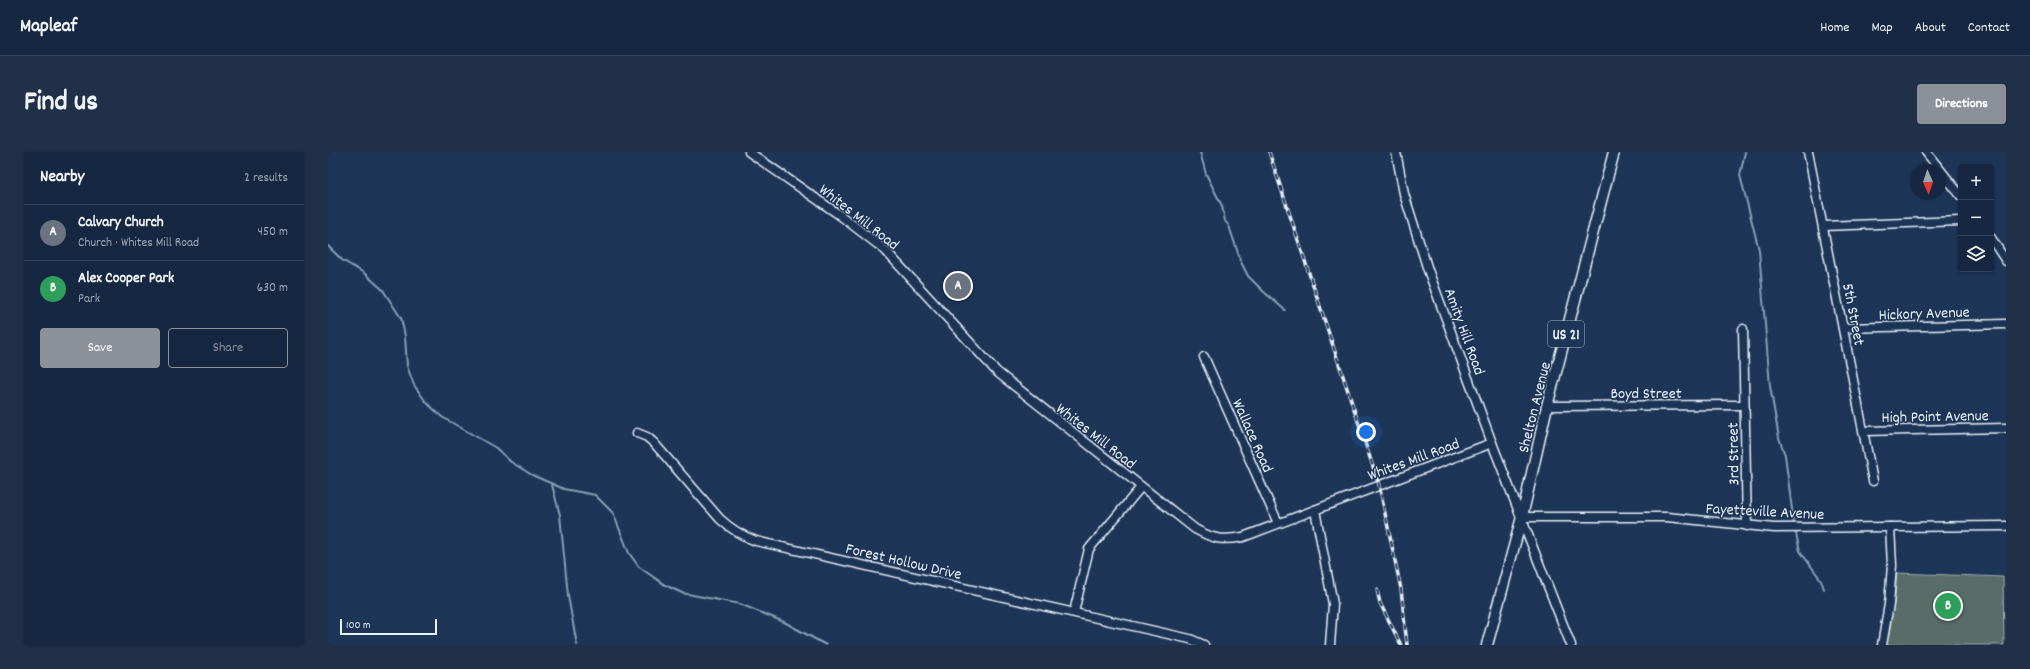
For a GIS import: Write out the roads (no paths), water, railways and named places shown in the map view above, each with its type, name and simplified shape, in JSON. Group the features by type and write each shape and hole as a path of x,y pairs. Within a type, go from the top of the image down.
{"main road":[{"name":"Shelton Avenue","path":"1487,645 1522,516 1547,406 1614,152"}],"street":[{"name":"Whites Mill Road","path":"749,152 841,216 885,250 997,372 1195,529 1210,537 1226,540 1243,537 1492,443"},
{"name":"Amity Hill Road","path":"1396,152 1404,194 1428,270 1492,443 1522,516 1571,645"},
{"name":"5th Street","path":"1808,152 1873,481"},
{"path":"1926,152 1958,192"},
{"path":"1823,226 1958,221"},
{"path":"1994,243 2006,261"},
{"name":"Hickory Avenue","path":"1843,328 2006,324"},
{"name":"3rd Street","path":"1743,329 1747,526"},
{"name":"Wallace Road","path":"1204,357 1278,523"},
{"name":"Boyd Street","path":"1547,406 1744,405"},
{"name":"High Point Avenue","path":"1864,431 2006,428"},
{"name":"Forest Hollow Drive","path":"637,433 647,437 654,443 720,520 743,536 763,542 1190,639 1204,645"},
{"path":"1074,612 1088,549 1141,487"},
{"path":"1315,510 1333,604 1330,645"},
{"name":"Fayetteville Avenue","path":"1522,516 1667,517 1774,528 2006,526"},
{"path":"1882,645 1889,604 1892,565 1890,527"}],"waterway":[{"path":"1200,152 1206,174 1222,206 1225,221 1229,226 1241,262 1248,276 1285,310"},
{"path":"1745,152 1740,175 1759,250 1770,386 1779,438 1785,455 1794,525"},
{"path":"328,246 342,260 364,273 383,290 401,318 405,336 407,366 414,385 426,402 442,417 496,448 511,462 532,475 564,489 595,495 613,513 629,553 639,567 665,585 682,593 740,604 784,622 826,645"},
{"path":"552,485 560,515 568,596 577,645"},
{"path":"1795,530 1800,551 1821,580 1824,589"}],"railway":[{"path":"1269,152 1379,485 1401,589 1407,645"},
{"path":"1377,590 1380,603 1401,645"}],"place":[{"name":"Calvary Church","path":"958,286"},
{"name":"Alex Cooper Park","path":"1948,606"}]}
